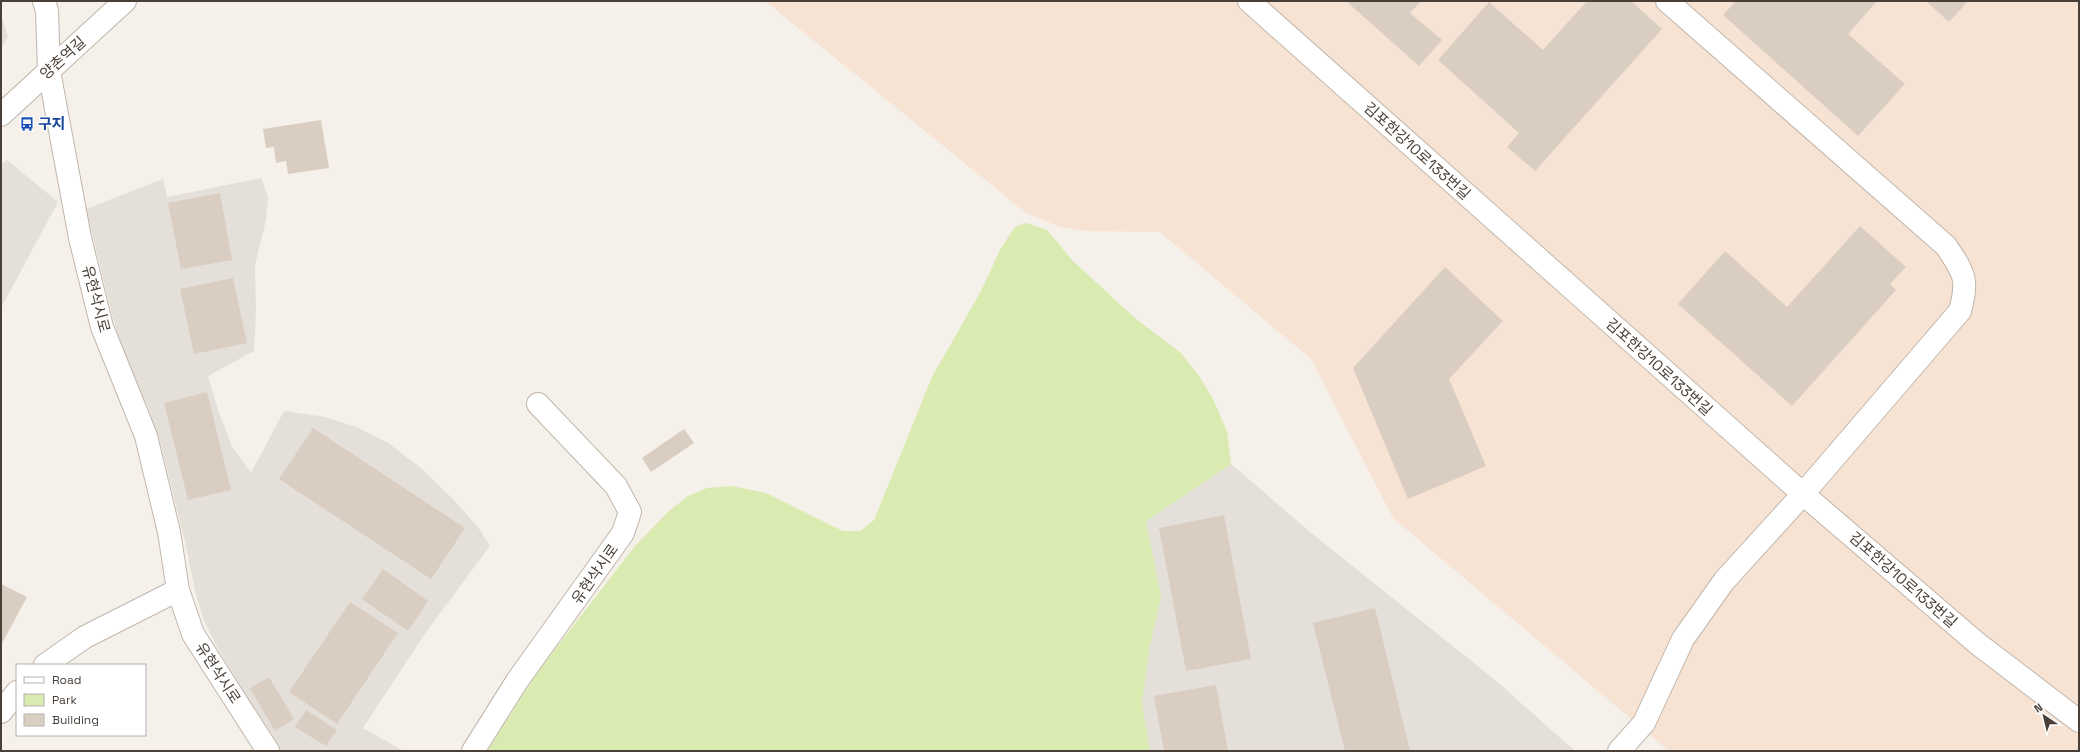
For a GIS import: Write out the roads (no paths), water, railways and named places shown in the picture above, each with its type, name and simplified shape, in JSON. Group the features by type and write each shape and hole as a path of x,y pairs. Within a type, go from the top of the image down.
{"street":[{"name":"유현삭시로","path":"44,1 47,11 49,71 80,238 102,327 146,436 169,532 178,590 193,634 268,751"},
{"name":"양촌역길","path":"1,115 126,1"},
{"name":"김포한강10로133번길","path":"1249,1 1802,494 1978,644 2079,722"},
{"path":"1619,751 1644,723 1683,639 1724,581 1802,494 1960,311 1966,291 1963,271 1946,246 1667,1"},
{"name":"유현삭시로","path":"473,751 516,681 623,533 630,512 616,486 538,404"},
{"path":"46,664 85,637 178,590"},
{"path":"1,712 7,702 16,693"}],"place":[{"name":"구지","path":"27,124"}]}
